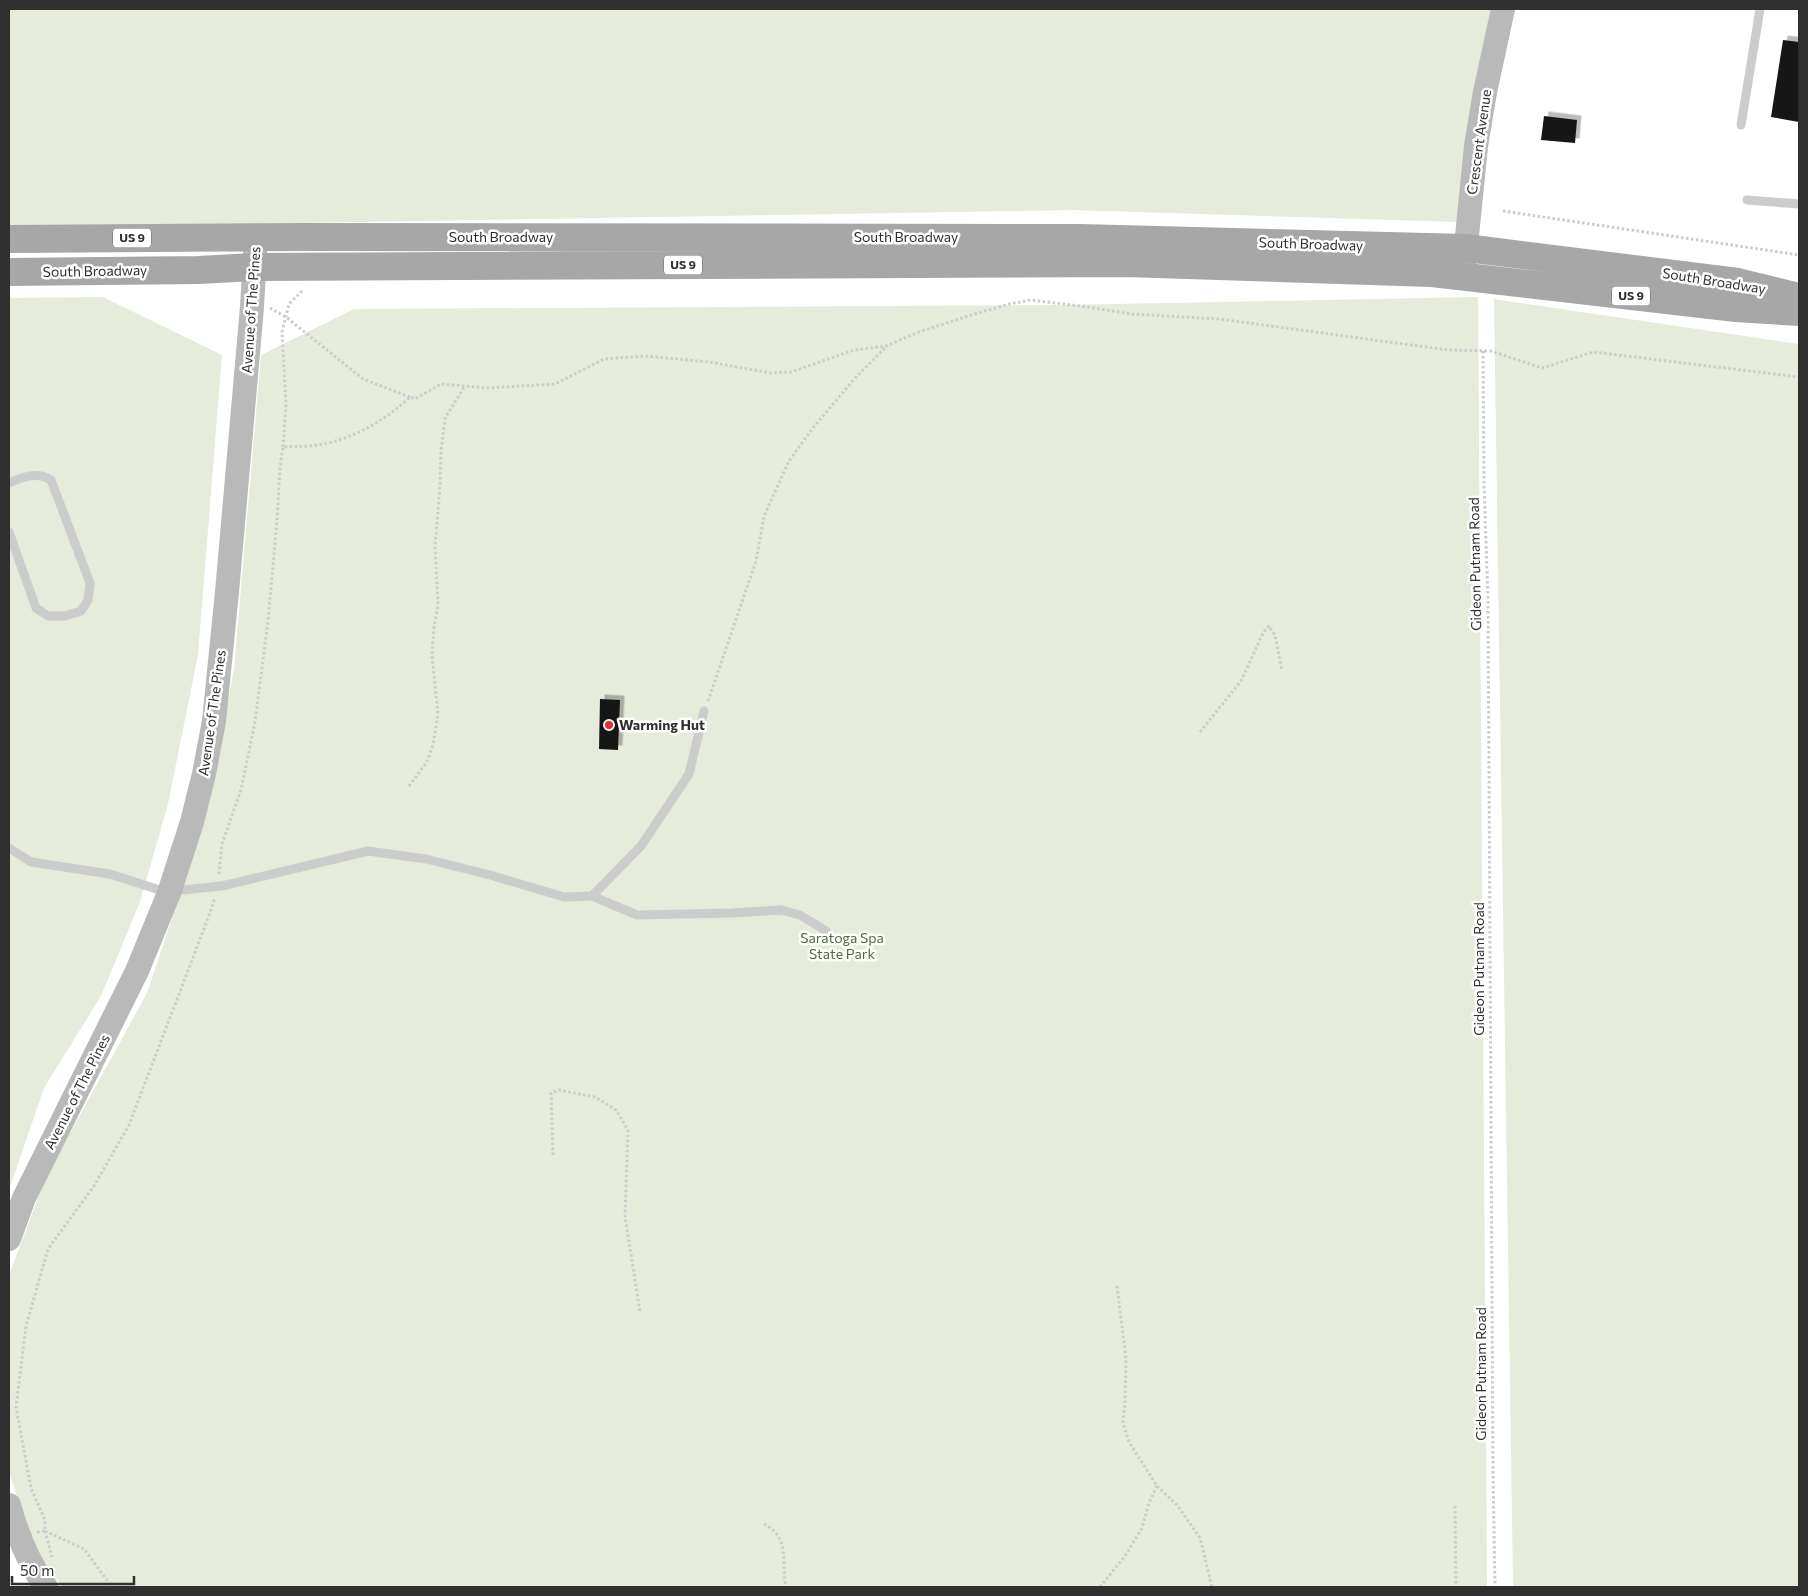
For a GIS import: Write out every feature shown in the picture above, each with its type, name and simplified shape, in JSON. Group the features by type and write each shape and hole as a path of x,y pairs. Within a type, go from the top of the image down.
{"main road":[{"name":"South Broadway","path":"9,239 256,237 1080,238 1466,248 1738,282 1799,297"},
{"name":"South Broadway","path":"9,272 188,270 254,267 1126,263 1423,273 1736,308 1799,312"}],"street":[{"name":"Crescent Avenue","path":"1463,276 1476,146 1485,92 1503,9"},
{"name":"Avenue of The Pines","path":"9,1239 24,1198 137,971 169,893 200,793 214,721 227,592 252,307 256,237"},
{"path":"9,1505 18,1534 39,1577 46,1587"}],"lane":[{"path":"1742,125 1760,9"},
{"path":"1747,200 1799,204"},
{"path":"9,483 29,475 44,476 51,480 90,583 88,600 81,611 65,616 48,616 36,608 9,532"},
{"path":"592,896 641,846 689,774 704,711"},
{"path":"9,848 31,862 110,874 169,893 218,886 368,851 426,859 564,896 592,896 637,915 781,910 800,915 826,932"}],"path":[{"path":"1503,211 1799,255"},
{"path":"45,1520 31,1488 16,1407 26,1326 48,1249 94,1186 129,1126 210,914 218,886 222,844 241,790 255,722 268,621 286,405 282,332 289,304 301,292 301,286"},
{"path":"269,307 286,317 363,380 415,399 441,384 488,388 555,384 604,359 645,356 709,362 771,373 791,372 854,350 886,346 920,332 971,315 1031,300 1131,314 1219,320 1448,350 1491,351 1542,368 1593,352 1799,377"},
{"path":"704,711 756,561 764,516 788,461 856,377 886,346"},
{"name":"Gideon Putnam Road","path":"1483,351 1488,610 1492,1460 1496,1587"},
{"path":"409,786 430,754 438,714 432,656 438,605 435,546 440,486 440,450 445,418 465,386"},
{"path":"283,447 318,445 357,434 395,411 410,397"},
{"path":"1200,732 1241,681 1263,633 1269,626 1275,635 1282,671"},
{"path":"553,1155 551,1093 559,1090 595,1097 616,1110 628,1130 625,1216 640,1312"},
{"path":"1117,1286 1126,1359 1123,1423 1129,1442 1157,1486 1177,1505 1200,1538 1212,1587"},
{"path":"1100,1587 1125,1556 1142,1528 1148,1503 1157,1486"},
{"path":"1455,1506 1456,1587"},
{"path":"764,1524 778,1535 785,1555 784,1578 786,1587"},
{"path":"45,1531 84,1549 112,1587"}],"green space":[{"path":"9,9 1498,9 1459,222 1072,210 9,228"},
{"path":"103,297 222,355 198,655 168,804 140,902 101,996 44,1088 9,1190 9,298"},
{"name":"Saratoga Spa State Park","path":"1478,297 1487,1587 63,1587 35,1553 9,1472 9,1275 46,1177 147,993 203,826 234,669 261,355 354,309 1061,305"},
{"path":"1494,299 1799,344 1799,1587 1513,1587"}],"building":[{"path":"1783,40 1799,42 1799,122 1771,117"},
{"path":"1544,116 1577,120 1575,143 1541,140"},
{"name":"Warming Hut","path":"600,699 620,700 618,750 599,749"}],"place":[{"name":"Warming Hut","path":"609,725"}]}
